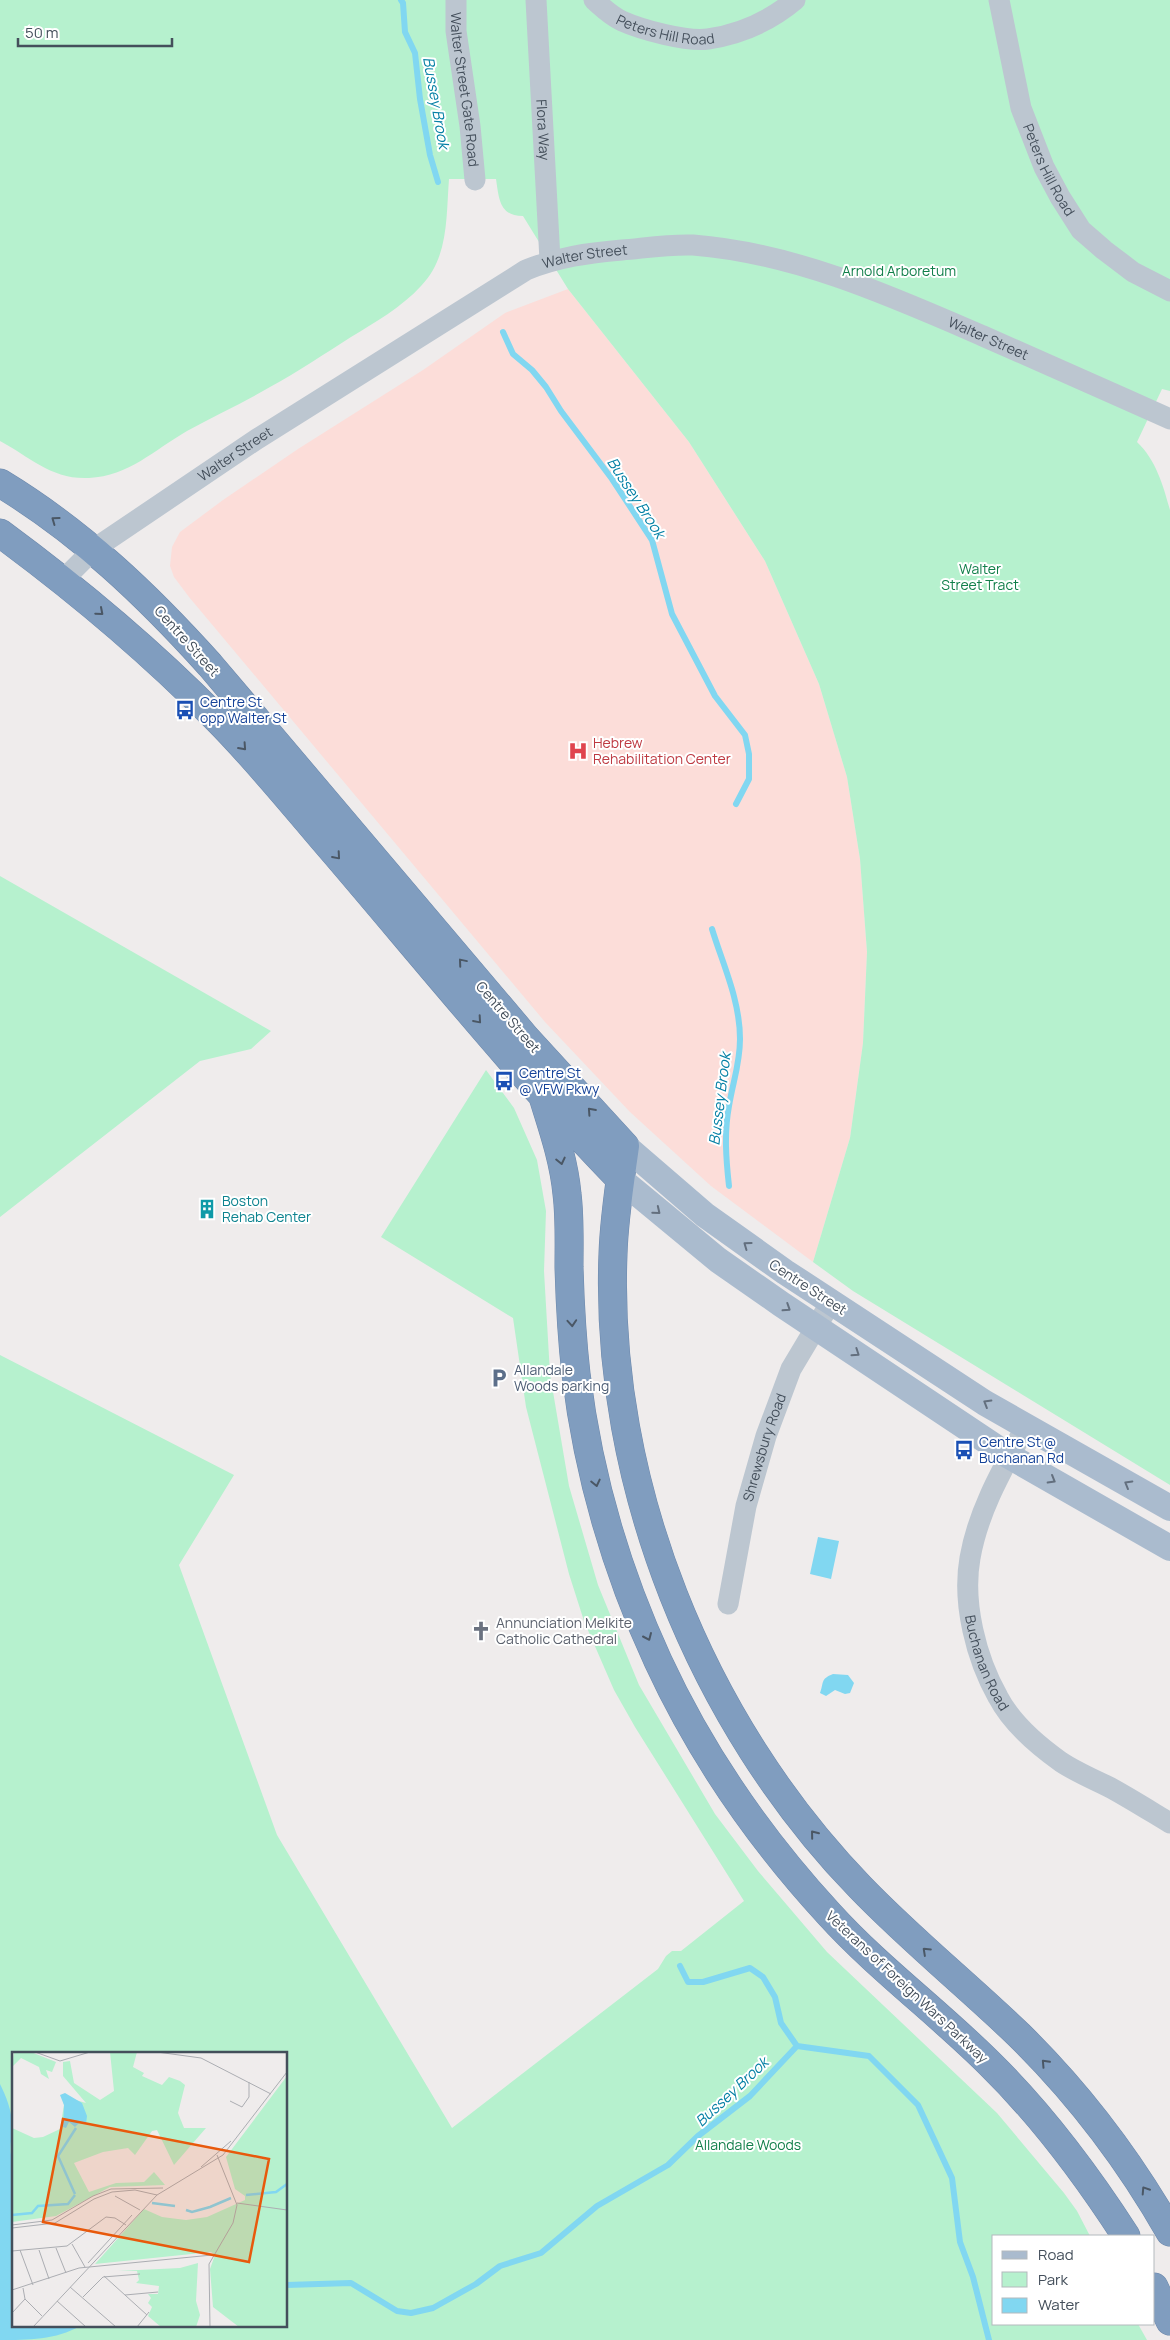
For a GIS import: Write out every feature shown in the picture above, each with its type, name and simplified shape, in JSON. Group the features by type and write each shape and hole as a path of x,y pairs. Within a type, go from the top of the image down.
{"highway":[{"name":"Centre Street","path":"0,483 44,512 94,549 147,597 204,659 526,1038 625,1146"},
{"name":"Centre Street","path":"0,533 63,580 145,650 230,732 543,1097 620,1179"},
{"name":"Veterans of Foreign Wars Parkway","path":"543,1097 560,1155 567,1195 571,1317 581,1410 604,1516 628,1590 675,1695 733,1794 800,1881 829,1915 875,1960 965,2040 1016,2091 1065,2147 1125,2235"},
{"path":"625,1146 613,1255 617,1364 628,1438 645,1507 668,1576 712,1677 766,1770 833,1858 904,1930 1019,2036 1069,2089 1116,2148 1170,2232"},
{"path":"875,1960 904,1930"},
{"path":"1155,2289 1170,2321"}],"main road":[{"name":"Centre Street","path":"625,1146 706,1215 755,1252 940,1374 1026,1426 1170,1508"},
{"name":"Centre Street","path":"620,1179 718,1260 1010,1456 1170,1547"}],"street":[{"name":"Walter Street Gate Road","path":"456,0 456,31 470,126 475,180"},
{"name":"Flora Way","path":"536,0 550,260"},
{"name":"Peters Hill Road","path":"594,0 621,21 653,31 707,40 757,26 780,13 795,0"},
{"name":"Peters Hill Road","path":"999,0 1022,108 1044,166 1060,197 1081,230 1104,250 1133,272 1170,291"},
{"name":"Walter Street","path":"63,580 94,549 257,440 526,270 550,260 598,252 691,245 734,250 830,274 924,310 1170,419"},
{"name":"Shrewsbury Road","path":"728,1604 746,1506 766,1436 791,1369 831,1302"},
{"name":"Buchanan Road","path":"1026,1426 995,1484 979,1524 970,1558 967,1588 974,1630 983,1664 998,1698 1016,1723 1061,1762 1170,1823"}],"shaded area":[{"name":"Hebrew Rehabilitation Center","path":"568,289 689,442 765,561 819,684 847,777 860,859 867,952 863,1043 850,1138 813,1262 711,1186 630,1112 545,1022 189,597 174,577 170,566 172,547 180,532 223,500 298,449 423,370 505,313"}],"green space":[{"name":"Arnold Arboretum","path":"0,0 1170,0 1170,391 1162,389 1137,442 1154,465 1170,510 1170,1485 853,1291 813,1262 850,1138 863,1043 867,952 860,859 847,777 819,684 765,561 689,442 568,289 523,216 509,213 502,205 496,179 449,179 444,236 437,262 421,286 397,308 291,375 187,431 129,467 103,476 89,478 76,478 52,471 0,441"},
{"path":"0,876 271,1031 251,1049 200,1061 0,1217"},
{"name":"Allandale Woods","path":"486,1070 514,1108 537,1160 546,1211 544,1271 550,1374 569,1486 598,1585 639,1685 715,1814 758,1871 827,1952 997,2113 1077,2211 1089,2235 992,2235 992,2325 1139,2325 1147,2340 0,2340 0,1355 234,1475 179,1565 277,1835 452,2128 658,1969 666,1956 672,1951 681,1951 744,1901 635,1727 614,1690 584,1621 569,1574 526,1407 513,1318 381,1237"}],"water":[{"path":"818,1537 839,1541 831,1579 810,1574"},
{"path":"833,1674 848,1675 854,1683 850,1693 845,1694 835,1690 826,1696 820,1693 824,1680"},
{"path":"0,2084 12,2120 12,2328 76,2328 52,2337 0,2340"}],"waterway":[{"name":"Bussey Brook","path":"401,0 403,3 405,32 415,53 420,99 430,155 438,182"},
{"name":"Bussey Brook","path":"503,332 513,354 532,370 546,387 561,411 612,479 652,540 672,614 715,696 745,735 749,754 749,779 736,804"},
{"name":"Bussey Brook","path":"712,929 734,997 740,1039 739,1056 726,1126 729,1186"},
{"path":"680,1966 688,1982 703,1982 750,1968 763,1977 775,1997 781,2023 797,2046"},
{"name":"Bussey Brook","path":"797,2046 869,2056 918,2105 952,2178 960,2242 973,2277 989,2340"},
{"name":"Bussey Brook","path":"288,2285 351,2283 397,2311 411,2313 433,2308 476,2284 500,2266 541,2253 597,2206 668,2165 698,2136 750,2096 797,2046"}],"place":[{"name":"Centre St opp Walter St","path":"185,710"},
{"name":"Hebrew Rehabilitation Center","path":"578,751"},
{"name":"Centre St @ VFW Pkwy","path":"504,1081"},
{"name":"Boston Rehab Center","path":"207,1209"},
{"name":"Allandale Woods parking","path":"499,1378"},
{"name":"Centre St @ Buchanan Rd","path":"964,1450"},
{"name":"Annunciation Melkite Catholic Cathedral","path":"481,1631"}],"park label":[{"name":"Walter Street Tract","path":"980,578"}]}
